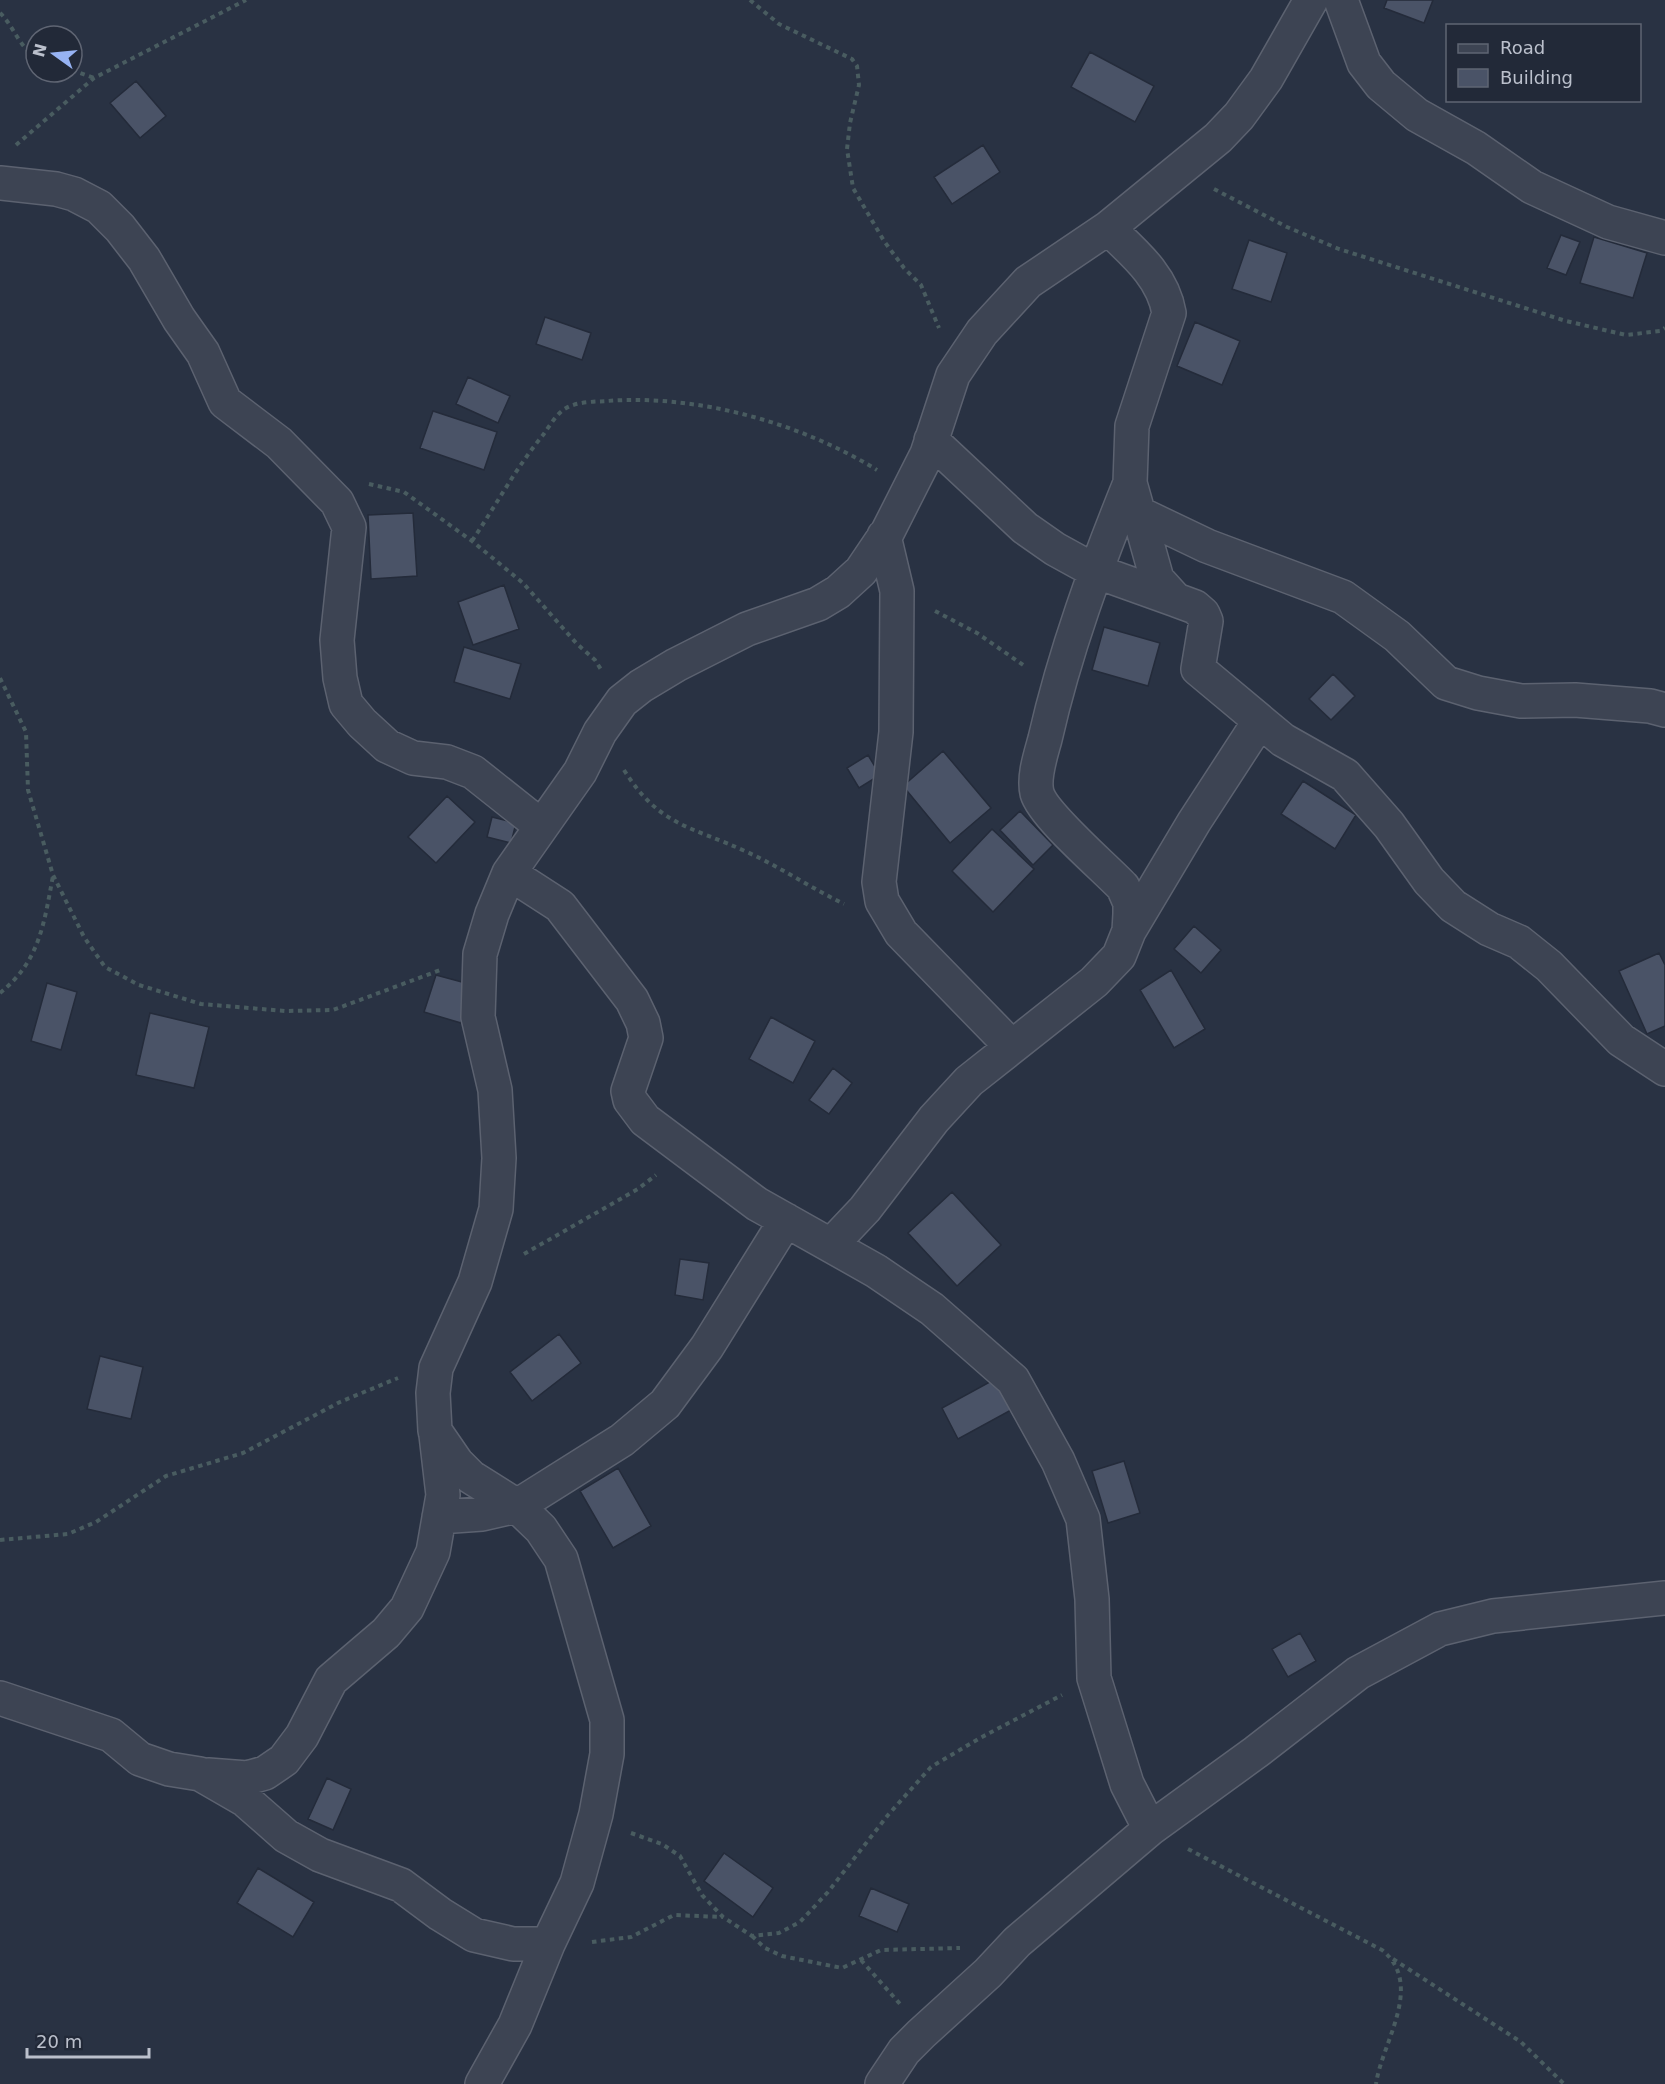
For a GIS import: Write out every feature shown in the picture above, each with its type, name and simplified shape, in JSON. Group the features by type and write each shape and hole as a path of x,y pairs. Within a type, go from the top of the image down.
{"street":[{"path":"0,1698 111,1735 140,1759 169,1769 247,1778 265,1773 284,1760 302,1736 331,1680 386,1633 407,1608 433,1552 443,1495 435,1431 433,1393 436,1368 475,1282 496,1209 499,1158 495,1090 478,1017 480,954 508,873 580,772 600,732 622,701 641,686 747,629 818,604 838,592 861,571 884,536 909,490 931,441 953,375 982,332 1028,282 1108,228 1218,138 1239,116 1296,31 1311,0"},
{"path":"1341,0 1364,63 1381,85 1417,115 1476,148 1532,188 1608,222 1665,238"},
{"path":"4,168 74,194 99,207 120,228 144,259 179,320 203,353 225,402 279,443 337,502 349,527 337,640 340,678 346,704 362,723 387,746 413,758 447,762 473,772 541,826"},
{"path":"1108,228 1142,261 1160,286 1168,313 1132,426 1134,498 1157,579 1176,600"},
{"path":"931,441 1025,528 1055,549 1095,571 1195,607 1203,614 1206,621 1198,669 1283,740 1345,775 1389,825 1429,881 1453,906 1489,929 1519,942 1549,966 1621,1040 1665,1069"},
{"path":"1129,932 1130,903 1122,887 1046,809 1037,792 1041,755 1056,687 1095,571 1134,498"},
{"path":"1134,498 1207,546 1343,597 1397,636 1446,683 1521,701 1575,700 1650,706 1665,710"},
{"path":"884,536 897,591 896,732 879,882 882,901 901,933 1011,1046"},
{"path":"831,1245 866,1209 952,1098 1011,1046 1094,982 1119,956 1129,932 1194,822 1259,722"},
{"path":"508,873 560,906 632,1000 643,1023 646,1038 628,1091 630,1100 645,1120 757,1204 876,1271 932,1310 1013,1380 1058,1461 1083,1519 1092,1599 1094,1678 1128,1784 1150,1829"},
{"path":"439,1517 482,1514 517,1506 622,1440 665,1404 707,1347 786,1220"},
{"path":"435,1431 457,1463 471,1477 517,1506 541,1529 561,1559 607,1720 607,1754 593,1823 577,1883 548,1944 515,2025 482,2084"},
{"path":"882,2084 904,2051 988,1973 1017,1942 1150,1829 1256,1752 1358,1673 1440,1629 1493,1616 1665,1598"},
{"path":"200,1774 245,1800 286,1836 320,1855 400,1884 440,1914 474,1935 513,1944 548,1944"}],"path":[{"path":"4,168 94,78 246,0"},
{"path":"750,0 779,24 852,58 857,66 860,86 850,123 847,149 853,188 884,241 903,268 921,285 936,320 953,375"},
{"path":"0,14 11,24 24,46"},
{"path":"84,74 94,78"},
{"path":"1178,169 1287,227 1339,249 1566,321 1626,335 1660,331 1665,328"},
{"path":"472,540 518,466 562,411 586,402 631,399 665,400 716,408 758,418 854,456 909,490"},
{"path":"360,481 404,492 472,540 523,583 577,644 595,660 606,687 600,732 631,780 657,811 679,825 748,852 849,907"},
{"path":"897,591 977,633 1056,687"},
{"path":"0,678 26,732 28,790 53,875 84,937 105,967 139,985 201,1004 285,1011 333,1010 480,954"},
{"path":"0,993 25,967 40,940 53,875"},
{"path":"475,1282 638,1189 688,1151"},
{"path":"0,1540 68,1534 96,1522 166,1476 243,1453 382,1383 436,1368"},
{"path":"752,1936 779,1933 800,1922 828,1892 888,1815 931,1767 980,1738 1094,1678"},
{"path":"593,1823 663,1844 680,1856 702,1895 723,1917 752,1936 765,1948 782,1956 842,1968 881,1950 951,1948 1017,1942"},
{"path":"1150,1829 1382,1950 1521,2042 1564,2084"},
{"path":"548,1944 623,1939 674,1915 723,1917"},
{"path":"1376,2084 1399,2012 1400,1978 1392,1958"},
{"path":"861,1960 903,2008 921,2034"}],"building":[{"path":"1387,0 1433,0 1424,23 1384,8"},
{"path":"1090,52 1154,86 1135,122 1071,87"},
{"path":"136,81 166,116 140,138 110,103"},
{"path":"983,145 1000,172 952,204 934,177"},
{"path":"1561,235 1580,242 1566,275 1547,268"},
{"path":"1594,237 1647,253 1633,298 1580,283"},
{"path":"1249,240 1287,253 1271,302 1232,289"},
{"path":"545,317 591,333 582,360 536,344"},
{"path":"1195,322 1240,341 1222,385 1177,366"},
{"path":"468,377 510,396 498,423 456,404"},
{"path":"433,411 497,432 484,470 420,448"},
{"path":"413,513 417,576 371,579 368,515"},
{"path":"504,585 519,629 473,645 458,602"},
{"path":"1104,627 1160,643 1148,686 1092,670"},
{"path":"464,647 521,664 510,699 454,682"},
{"path":"1333,674 1355,696 1331,720 1309,699"},
{"path":"943,751 991,808 950,843 903,786"},
{"path":"868,755 880,775 859,788 847,768"},
{"path":"1303,781 1356,815 1335,849 1281,814"},
{"path":"447,796 475,822 436,863 408,837"},
{"path":"1020,811 1053,845 1033,865 1000,830"},
{"path":"492,817 516,823 511,843 487,837"},
{"path":"992,829 1034,869 993,912 952,871"},
{"path":"1194,926 1221,950 1201,973 1174,949"},
{"path":"1659,953 1665,965 1665,1026 1647,1034 1619,971"},
{"path":"1171,970 1205,1029 1174,1048 1140,990"},
{"path":"436,975 473,985 461,1023 424,1012"},
{"path":"47,983 77,992 61,1050 31,1041"},
{"path":"150,1013 209,1027 194,1088 136,1075"},
{"path":"771,1017 815,1041 793,1083 749,1059"},
{"path":"833,1068 852,1083 829,1114 809,1100"},
{"path":"952,1192 1001,1245 957,1286 908,1233"},
{"path":"680,1259 709,1263 703,1300 675,1295"},
{"path":"559,1334 581,1363 532,1401 510,1372"},
{"path":"100,1356 143,1367 131,1419 87,1409"},
{"path":"997,1378 1013,1409 958,1439 942,1408"},
{"path":"1124,1461 1140,1513 1108,1523 1092,1471"},
{"path":"618,1468 651,1526 613,1548 580,1491"},
{"path":"1300,1633 1316,1661 1288,1677 1272,1649"},
{"path":"327,1778 351,1789 333,1830 308,1819"},
{"path":"724,1853 773,1888 753,1917 704,1881"},
{"path":"258,1868 314,1902 293,1937 237,1903"},
{"path":"871,1888 909,1904 897,1932 859,1916"}]}
